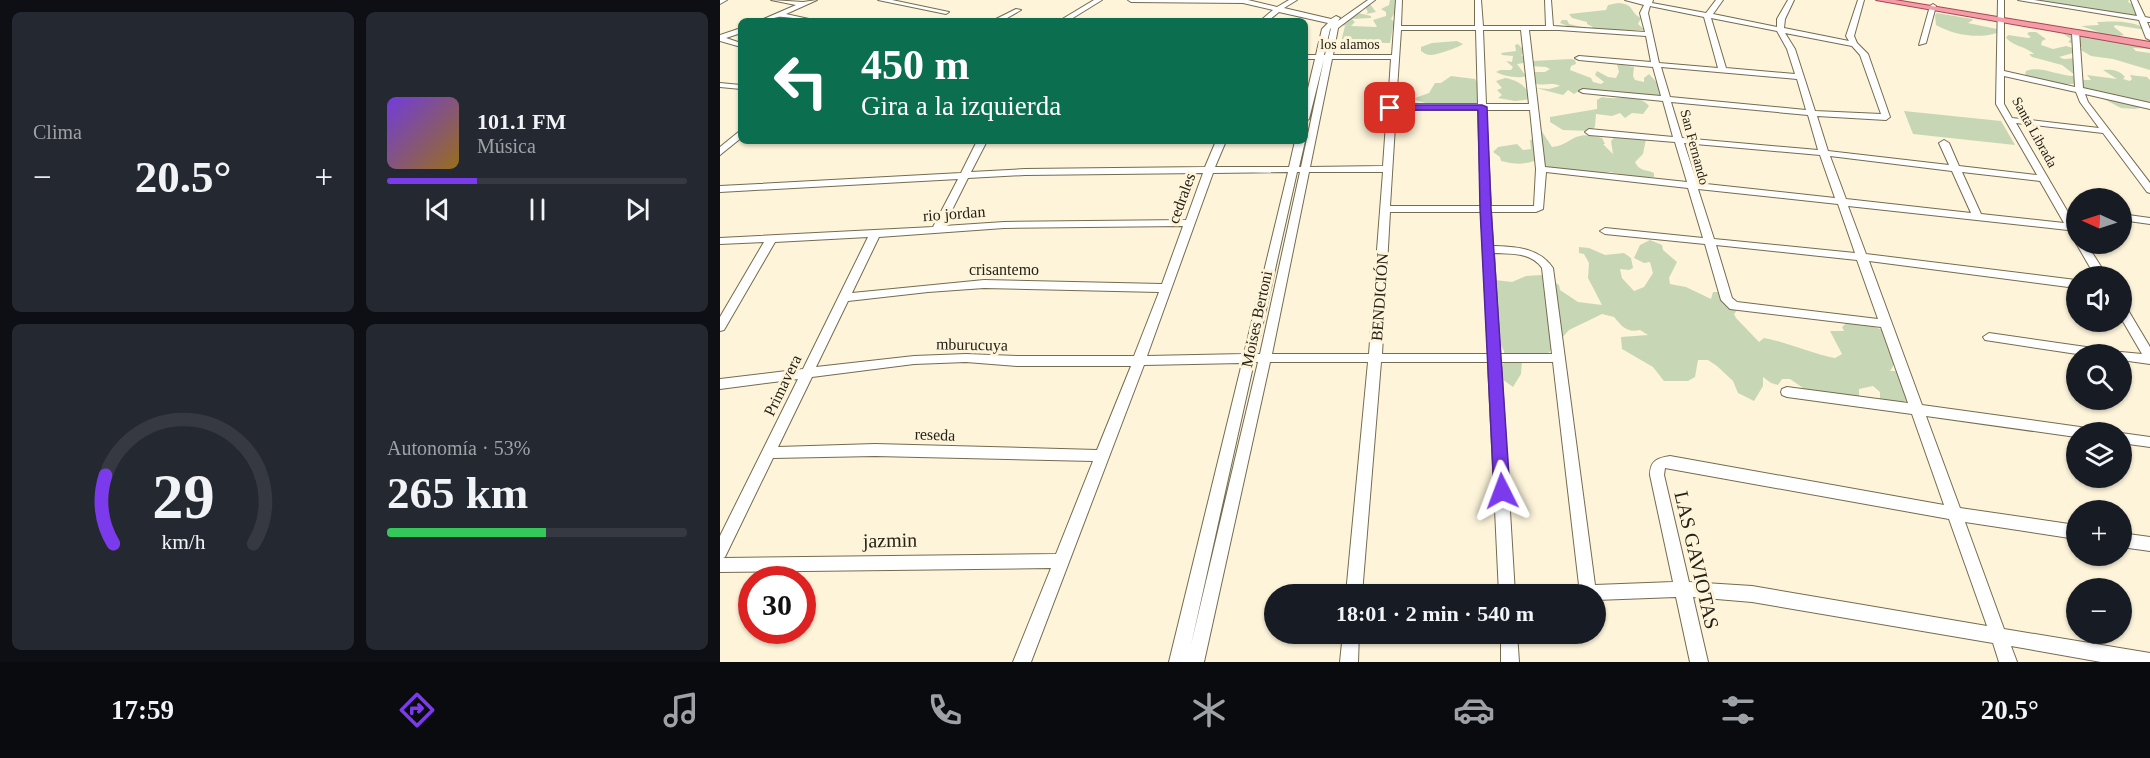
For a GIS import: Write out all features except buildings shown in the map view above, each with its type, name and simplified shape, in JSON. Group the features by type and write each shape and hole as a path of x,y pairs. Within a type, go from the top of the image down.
{"main road":[{"path":"1880,0 2076,33 2150,41"},
{"path":"1896,0 1932,8"},
{"path":"2001,20 2150,41"}],"street":[{"path":"720,2 724,0"},
{"path":"774,0 804,5"},
{"path":"770,18 814,0"},
{"path":"881,0 946,12"},
{"path":"1069,18 1099,0"},
{"path":"1131,0 1241,1 1336,22 1372,0"},
{"path":"1268,18 1294,0"},
{"path":"1336,22 1364,0"},
{"name":"BENDICIÓN","path":"1355,584 1375,359 1399,0"},
{"path":"1478,0 1486,208 1506,584"},
{"path":"1548,0 1550,28"},
{"path":"1628,0 1648,2 1707,16 1854,44"},
{"path":"1707,16 1720,0"},
{"path":"1791,0 1781,18 1780,30 1791,49 1824,153 2008,662"},
{"path":"1583,92 1811,113 1886,117 1864,54 1850,36 1861,0"},
{"name":"Santa Librada","path":"2001,0 2000,104 2066,217"},
{"path":"2021,0 2150,20"},
{"path":"2134,0 2150,41"},
{"name":"San Fernando","path":"1648,2 1644,13 1648,34 1680,138 1691,187 1727,300 1734,306 1887,324"},
{"path":"1922,43 1932,8"},
{"path":"1002,18 1018,10"},
{"path":"780,14 799,18"},
{"path":"1707,16 1723,70"},
{"name":"Moises Bertoni","path":"1308,131 1325,57 1326,29 1336,22"},
{"path":"1396,28 1550,28 1648,34"},
{"path":"1384,209 1536,209 1539,207 1541,169 1532,107 1525,29"},
{"path":"720,39 738,31"},
{"path":"2076,33 2079,90 2084,102 2150,190"},
{"path":"720,39 738,44"},
{"name":"los alamos","path":"1308,57 1394,57"},
{"name":"Moises Bertoni","path":"1308,110 1325,57"},
{"path":"1579,58 1801,77"},
{"path":"1999,72 2150,106"},
{"path":"720,85 738,87"},
{"path":"1390,108 1532,107"},
{"path":"2009,120 2105,131"},
{"path":"1589,132 1680,138 2044,179"},
{"path":"720,152 738,136"},
{"path":"1944,143 1977,216"},
{"path":"937,230 980,144"},
{"path":"1220,144 1209,170 1386,169"},
{"name":"Moises Bertoni","path":"1195,662 1265,358 1299,170 1300,144"},
{"name":"Moises Bertoni","path":"1178,662 1248,358 1305,144"},
{"path":"1541,169 1691,187 1977,216 2066,230"},
{"name":"cedrales","path":"720,189 1025,172 1209,170 1139,361 1022,662"},
{"path":"2062,210 2066,211"},
{"path":"2132,219 2150,221"},
{"name":"rio jordan","path":"720,241 1004,225 1190,223"},
{"path":"1605,231 1863,257 2066,283"},
{"name":"Primavera","path":"720,552 843,297 876,234"},
{"path":"720,327 725,309 771,239"},
{"path":"1488,249 1532,254 1544,261 1547,268 1587,584"},
{"name":"crisantemo","path":"843,297 984,285 1166,288"},
{"path":"2132,323 2145,341 2150,359 2132,357"},
{"path":"1989,337 2066,348"},
{"name":"mburucuya","path":"720,384 914,360 966,358 1017,361 1139,361 1248,358 1494,360 1558,358"},
{"path":"1787,392 2066,430"},
{"path":"2132,440 2150,442"},
{"name":"reseda","path":"768,453 875,450 1101,456"},
{"name":"LAS GAVIOTAS","path":"1699,662 1681,589 1657,468 1661,463 1670,462 1956,514"},
{"path":"1956,514 2066,530"},
{"path":"2132,542 2150,544"},
{"name":"jazmin","path":"720,565 1061,561"},
{"path":"1606,591 1681,589 1752,594 2150,662"},
{"path":"1349,662 1350,644"},
{"path":"1509,644 1510,662"}],"green space":[{"path":"1390,0 1402,0 1391,19 1397,24 1393,27 1390,43 1341,42 1345,26 1349,26 1338,25 1364,8 1358,13 1371,16 1371,18 1352,19 1355,22 1351,26 1377,27 1373,20 1386,16 1386,12 1381,9 1389,5"},
{"path":"2028,0 2129,0 2128,2 2137,7 2139,16 2061,7"},
{"path":"1618,3 1627,5 1641,18 1638,24 1645,30 1578,30 1560,23 1562,20 1567,20 1569,24 1590,29 1593,27 1587,22 1572,18 1569,14 1606,10 1608,5"},
{"path":"1370,4 1376,12 1366,14 1368,12 1365,7"},
{"path":"1937,13 1972,19 1968,23 1997,29 1997,33 1974,36 1950,31 1936,25 1935,15"},
{"path":"2097,22 2130,23 2146,30 2115,25 2114,27 2124,35 2114,37 2150,46 2150,49 2133,48 2136,51 2150,53 2150,70 2113,59 2091,56 2081,50 2082,47 2068,42 2071,39 2063,34 2085,37 2075,31 2078,29 2099,32 2081,26 2099,25"},
{"path":"2036,32 2046,39 2041,45 2053,49 2066,46 2073,48 2073,53 2059,57 2077,58 2078,74 2084,80 2091,80 2087,75 2117,79 2103,70 2118,71 2125,77 2123,79 2130,81 2132,79 2130,75 2147,77 2150,80 2150,106 2135,109 2121,108 2075,84 2055,84 2028,77 2025,74 2026,71 2038,69 2076,76 2062,65 2032,57 2029,54 2034,54 2031,51 2006,38 2008,35 2028,38 2031,37 2027,34"},
{"path":"1457,41 1463,44 1441,53 1430,55 1421,51 1421,47 1432,43"},
{"path":"1518,44 1525,52 1521,55 1525,58 1524,63 1517,64 1526,76 1511,77 1496,72 1511,70 1513,67 1506,61 1512,62 1513,56 1501,53 1516,51 1515,45"},
{"path":"1575,60 1576,64 1571,66 1570,70 1601,84 1604,82 1595,75 1597,71 1608,77 1616,78 1619,72 1617,64 1634,67 1635,80 1644,82 1644,78 1649,74 1660,86 1662,96 1597,94 1593,90 1582,89 1574,94 1568,90 1563,95 1536,88 1549,89 1560,86 1533,82 1533,72 1545,72 1550,69 1530,66 1532,61"},
{"path":"1451,76 1475,79 1479,85 1482,106 1432,105 1412,99 1429,93 1435,83 1441,83"},
{"path":"1505,78 1521,84 1531,99 1515,101 1498,98 1502,95 1497,90 1502,88 1496,81"},
{"path":"1602,97 1639,99 1649,106 1643,114 1632,113 1625,118 1620,113 1612,116 1596,114 1595,127 1590,131 1563,130 1550,122 1550,117 1597,109 1597,100"},
{"path":"1904,111 2001,121 2015,145 1913,134"},
{"path":"1541,130 1552,147 1584,135 1602,138 1605,144 1603,144 1613,154 1611,141 1615,137 1646,139 1643,154 1635,162 1641,169 1654,173 1654,177 1634,177 1610,172 1601,175 1547,169 1534,161 1518,164 1501,161 1500,157 1493,152 1498,147 1517,144 1523,150 1531,149 1530,140 1540,139"},
{"path":"1650,240 1662,245 1663,250 1677,262 1669,278 1670,284 1686,287 1711,299 1713,292 1720,292 1739,308 1734,314 1736,318 1759,342 1764,338 1835,358 1842,354 1830,331 1844,331 1842,327 1851,319 1883,330 1891,345 1895,361 1890,371 1898,371 1908,399 1903,403 1880,403 1880,392 1873,386 1859,389 1859,397 1806,390 1790,379 1782,379 1778,385 1763,377 1763,386 1754,401 1738,393 1733,381 1708,360 1698,360 1695,377 1688,381 1664,381 1653,367 1622,349 1621,337 1648,335 1640,330 1628,330 1614,317 1602,314 1569,330 1542,360 1522,361 1521,374 1513,387 1502,379 1504,351 1498,340 1495,280 1512,282 1526,276 1542,275 1559,285 1560,290 1578,302 1602,305 1588,278 1589,263 1584,254 1579,253 1579,247 1589,248 1605,255 1624,253 1631,258 1633,268 1620,269 1622,278 1634,291 1644,287 1653,273 1650,262 1644,263 1634,258 1640,245"}],"route":[{"path":"1390,108 1482,107 1502,491"}]}
